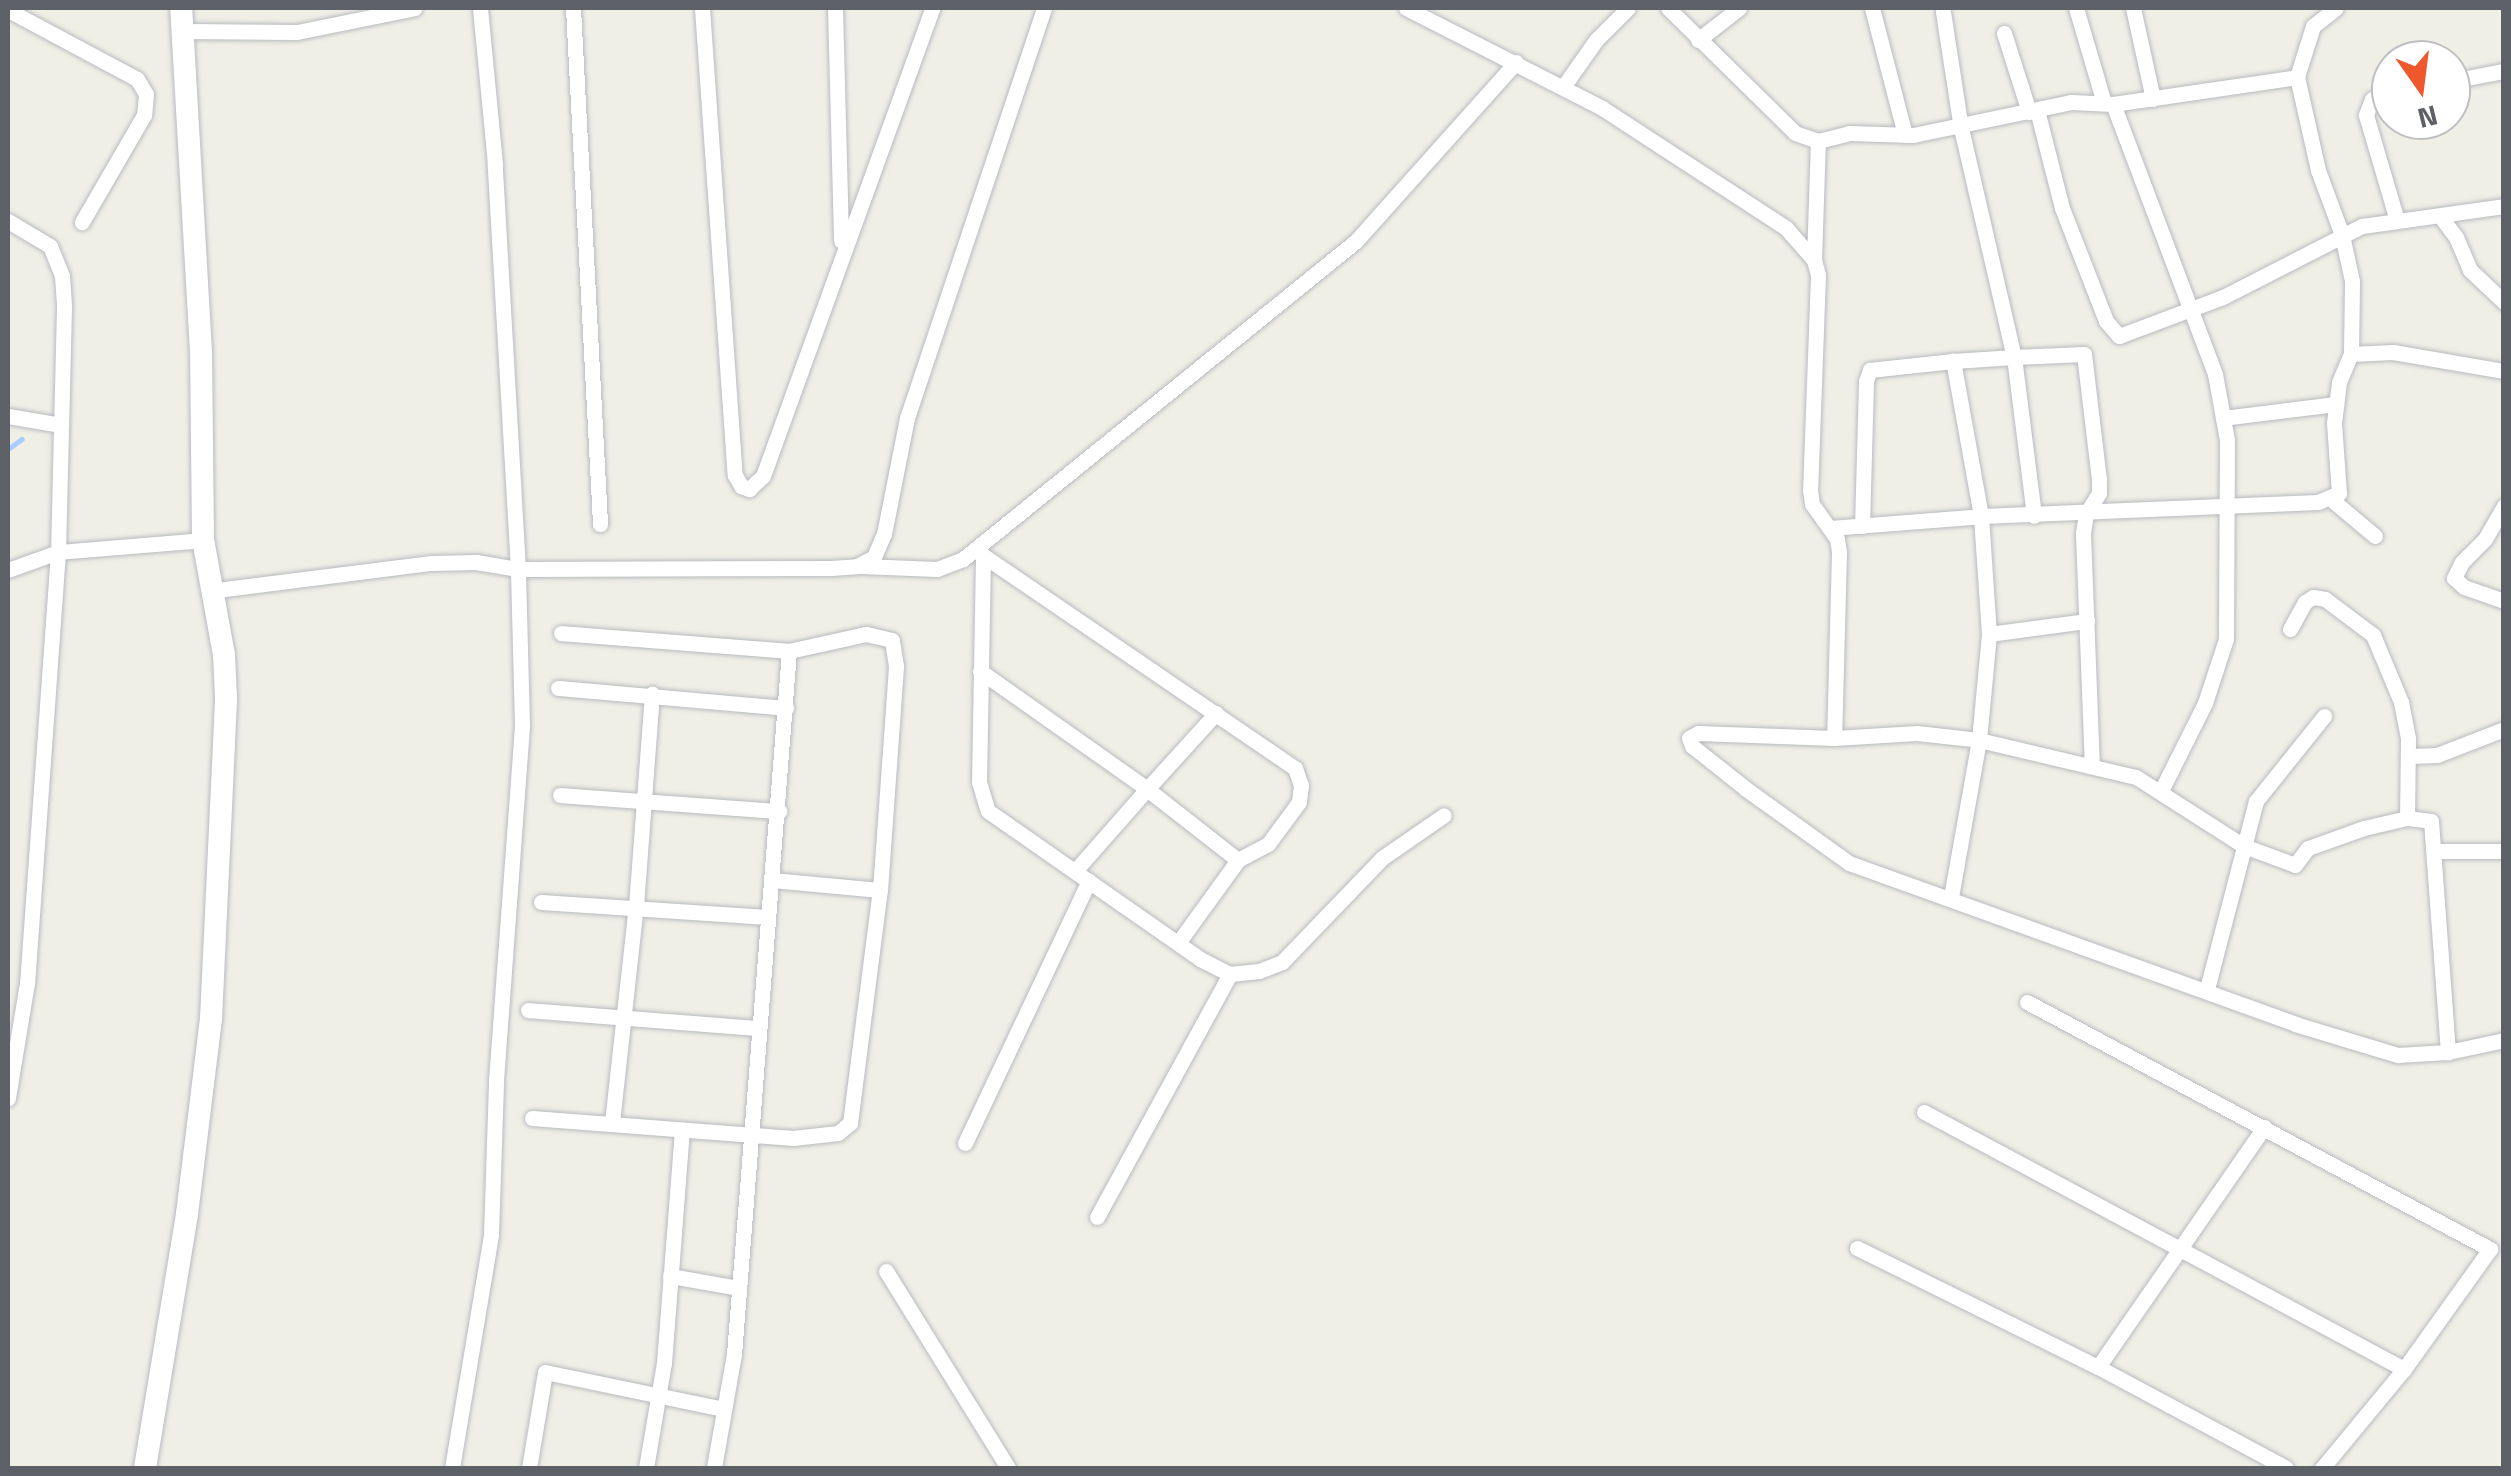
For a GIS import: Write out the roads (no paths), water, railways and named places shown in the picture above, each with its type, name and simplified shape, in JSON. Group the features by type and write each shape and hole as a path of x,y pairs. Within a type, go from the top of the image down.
{"street":[{"path":"145,1468 187,1214 211,1019 226,697 224,655 202,540 201,352 182,19 297,32 415,8"},
{"path":"452,1468 491,1234 496,1080 522,725 518,569 495,164 480,8"},
{"path":"572,8 600,524"},
{"path":"702,8 735,475 741,486 749,489 764,476 841,250 932,8"},
{"path":"835,8 841,250"},
{"path":"857,566 874,557 884,534 908,418 1044,8"},
{"path":"1406,8 1563,86 1786,228 1814,260"},
{"path":"1563,86 1596,40 1628,8"},
{"path":"1668,8 1795,133 1818,142 1849,134 1905,135 1960,128 2071,102 2153,99 2297,76"},
{"path":"1698,40 1739,8"},
{"path":"1872,8 1905,135"},
{"path":"2076,8 2215,374 2223,418 2229,504 2226,639 2204,702 2161,791"},
{"path":"2133,8 2153,99"},
{"path":"2332,500 2342,485 2334,435 2338,382 2351,354 2352,281 2342,234 2318,170 2297,76 2313,26 2336,8"},
{"path":"8,10 137,79 146,94 144,115 82,222"},
{"path":"1943,12 1960,128 2014,357 2034,516"},
{"path":"2004,33 2062,208 2111,330 2130,335 2192,310 2342,234 2398,220 2504,206"},
{"path":"209,591 430,563 476,562 518,569 937,569 954,564 979,552 1356,242 1516,62"},
{"path":"2471,77 2504,71"},
{"path":"2371,102 2366,115 2371,131"},
{"path":"2374,140 2398,220"},
{"path":"1818,142 1814,260 1818,275 1810,490 1818,517 1830,528 1839,552 1834,738"},
{"path":"2440,216 2456,236 2470,270 2504,302"},
{"path":"8,220 50,246 58,260 64,307 58,552 27,983 8,1098"},
{"path":"2351,354 2393,352 2504,371"},
{"path":"1862,526 1866,381 1870,370 2084,354 2099,479 2099,493 2086,514 2092,765"},
{"path":"1951,898 1980,740 1989,634 1981,516 1953,361"},
{"path":"2223,418 2336,404"},
{"path":"8,416 61,426"},
{"path":"1830,528 1981,516 2332,500 2374,536"},
{"path":"2504,506 2485,539 2462,562 2454,578 2464,587 2504,601"},
{"path":"8,570 58,552 202,540"},
{"path":"979,552 982,800 988,811 1178,943 1230,974 1259,972 1282,962 1382,858 1444,815"},
{"path":"979,552 1295,768 1301,785 1299,802 1268,844 1238,860 1178,943"},
{"path":"2290,629 2305,602 2313,597 2325,599 2373,634 2401,702 2410,756 2407,818"},
{"path":"1989,634 2087,621"},
{"path":"532,1118 750,1135 830,1135 850,1123 880,890 896,666 892,640 866,634 789,651 561,633"},
{"path":"714,1468 739,1288 789,651"},
{"path":"980,671 1147,788 1238,860"},
{"path":"558,688 786,708"},
{"path":"612,1122 636,906 652,694"},
{"path":"966,1144 1082,876 1147,788 1216,713"},
{"path":"2208,989 2256,801 2324,716"},
{"path":"2410,756 2436,755 2504,729"},
{"path":"2448,1052 2431,821 2407,818 2308,848 2296,865 2244,846 2136,777 2092,765 2051,760 1980,740 1918,733 1834,738 1698,733 1690,738 1692,746 1746,789 1849,862 2208,989 2295,1024 2398,1055 2448,1052 2504,1040"},
{"path":"560,794 779,811"},
{"path":"2436,851 2504,851"},
{"path":"772,880 880,890"},
{"path":"541,902 768,918"},
{"path":"1097,1217 1230,974"},
{"path":"2027,1002 2490,1249 2404,1369 2322,1468"},
{"path":"528,1010 625,1014 758,1028"},
{"path":"1924,1112 2404,1369"},
{"path":"2098,1367 2264,1127"},
{"path":"646,1468 658,1393 682,1130"},
{"path":"1857,1248 2098,1367 2286,1468"},
{"path":"886,1271 1008,1468"},
{"path":"670,1276 739,1288"},
{"path":"528,1468 545,1372 724,1409"}],"waterway":[{"path":"8,449 22,439"}]}
